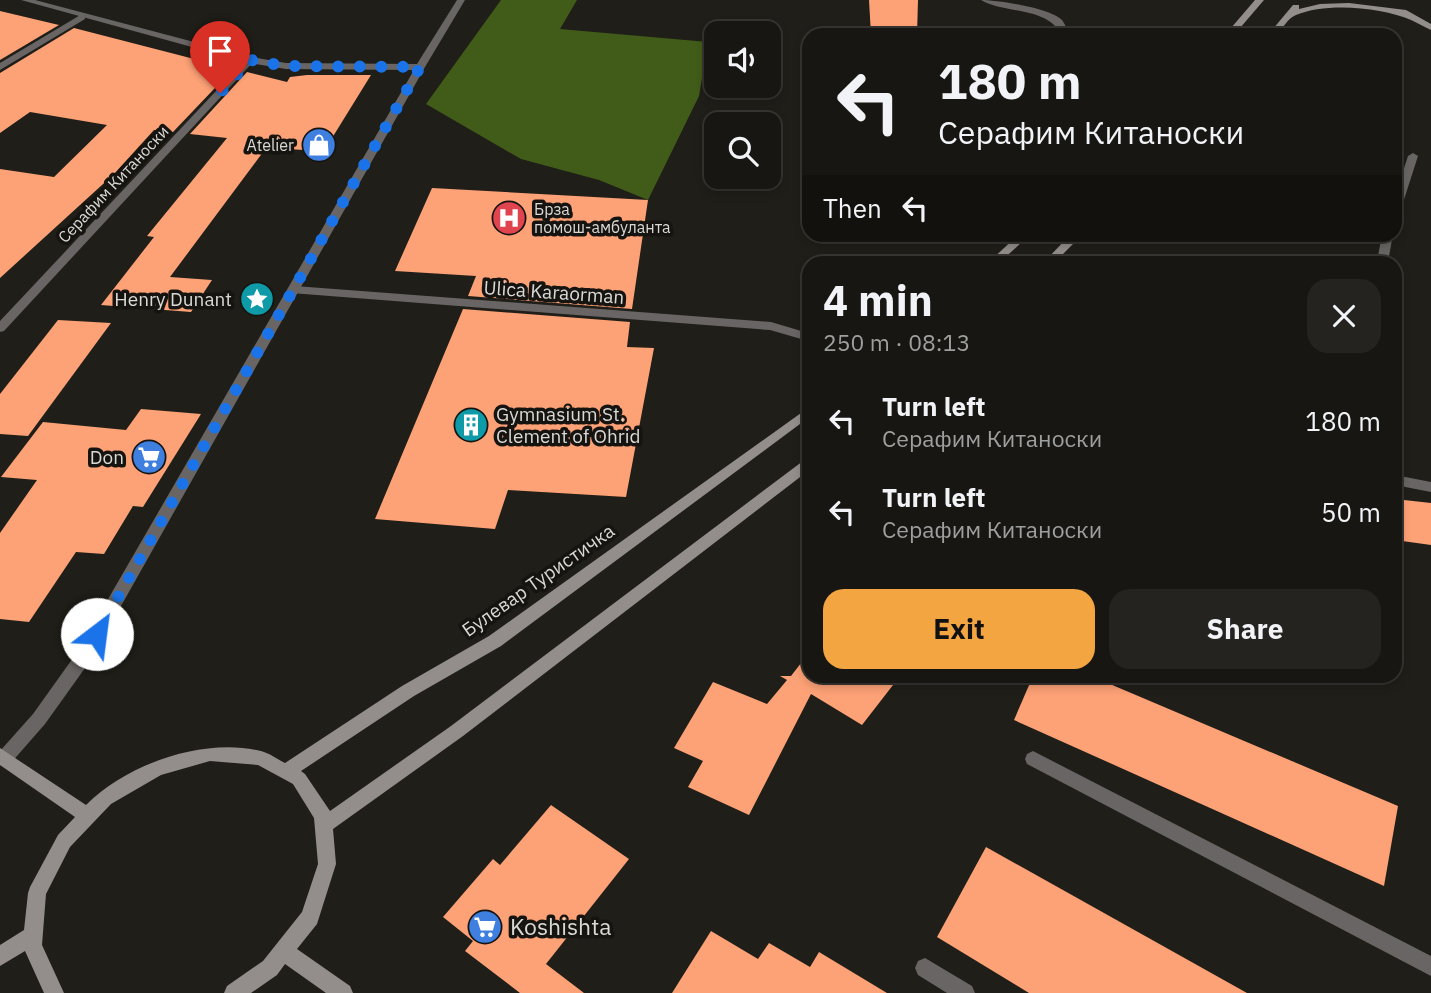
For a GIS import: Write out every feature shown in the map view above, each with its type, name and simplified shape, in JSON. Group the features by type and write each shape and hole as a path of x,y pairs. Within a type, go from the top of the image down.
{"main road":[{"path":"1235,28 1260,0"},
{"path":"1278,28 1301,0"},
{"path":"1380,0 1431,27"},
{"path":"1290,14 1322,5 1341,4 1380,8 1408,16"},
{"path":"1001,256 1017,242"},
{"path":"1055,256 1070,242"},
{"name":"Булевар Туристичка","path":"285,772 408,691 495,641 802,416"},
{"path":"324,825 457,731 802,469"},
{"path":"54,993 32,946 37,893 64,841 106,798 157,768 210,754 260,758 299,779 323,816 324,825 327,864 310,917 270,968 234,993"},
{"path":"2,757 87,816"},
{"path":"0,956 33,935"},
{"path":"283,951 343,993"}],"street":[{"path":"25,0 250,60 286,66 420,67"},
{"path":"2,757 38,719 84,656 420,67 461,0"},
{"path":"985,0 1043,14 1058,21 1062,28"},
{"path":"0,67 82,17"},
{"name":"Серафим Китаноски","path":"0,328 250,60"},
{"path":"1402,190 1413,156"},
{"name":"Ulica Karaorman","path":"295,290 771,326 802,335"},
{"path":"1402,481 1431,487"},
{"path":"1033,759 1431,966"},
{"path":"925,968 965,993"}],"green space":[{"path":"501,0 577,0 560,29 704,42 704,66 699,96 648,200 599,180 521,159 426,104"}],"building":[{"path":"869,0 918,0 917,28 871,28"},
{"path":"0,11 59,25 0,60"},
{"path":"74,28 233,69 173,132 154,130 114,174 0,278 0,169 54,177 107,125 30,112 0,133 0,73"},
{"path":"247,72 287,82 290,77 307,75 371,75 324,151 266,148 170,277 212,280 191,312 101,305 154,237 147,236 227,138 190,134"},
{"path":"432,188 648,200 632,309 468,296 476,276 395,271"},
{"path":"463,309 630,322 627,347 654,348 626,497 508,490 495,529 375,519"},
{"path":"58,320 111,323 28,436 0,434 0,394"},
{"path":"141,409 201,414 143,507 133,506 104,554 76,552 29,622 0,619 0,533 37,480 1,477 43,422 126,430"},
{"path":"1402,500 1431,503 1431,545 1402,541"},
{"path":"802,662 802,683 895,683 862,725 811,694 749,815 688,787 703,761 674,748 713,682 767,704 787,680 780,676 791,676"},
{"path":"1030,683 1108,683 1398,806 1384,886 1014,720"},
{"path":"551,805 629,859 546,964 584,993 520,993 465,951 473,941 443,917 493,859 500,865"},
{"path":"986,847 1247,993 1029,993 937,937"},
{"path":"711,931 758,959 769,943 810,967 819,952 887,993 672,993"}],"place":[{"name":"Atelier","path":"319,145"},
{"name":"Брза помош-амбуланта","path":"509,218"},
{"name":"Henry Dunant","path":"257,299"},
{"name":"Gymnasium St. Clement of Ohrid","path":"471,425"},
{"name":"Don","path":"149,457"},
{"name":"Koshishta","path":"485,927"}],"route":[{"path":"97,634 420,67 286,66 250,60 220,93"}]}
